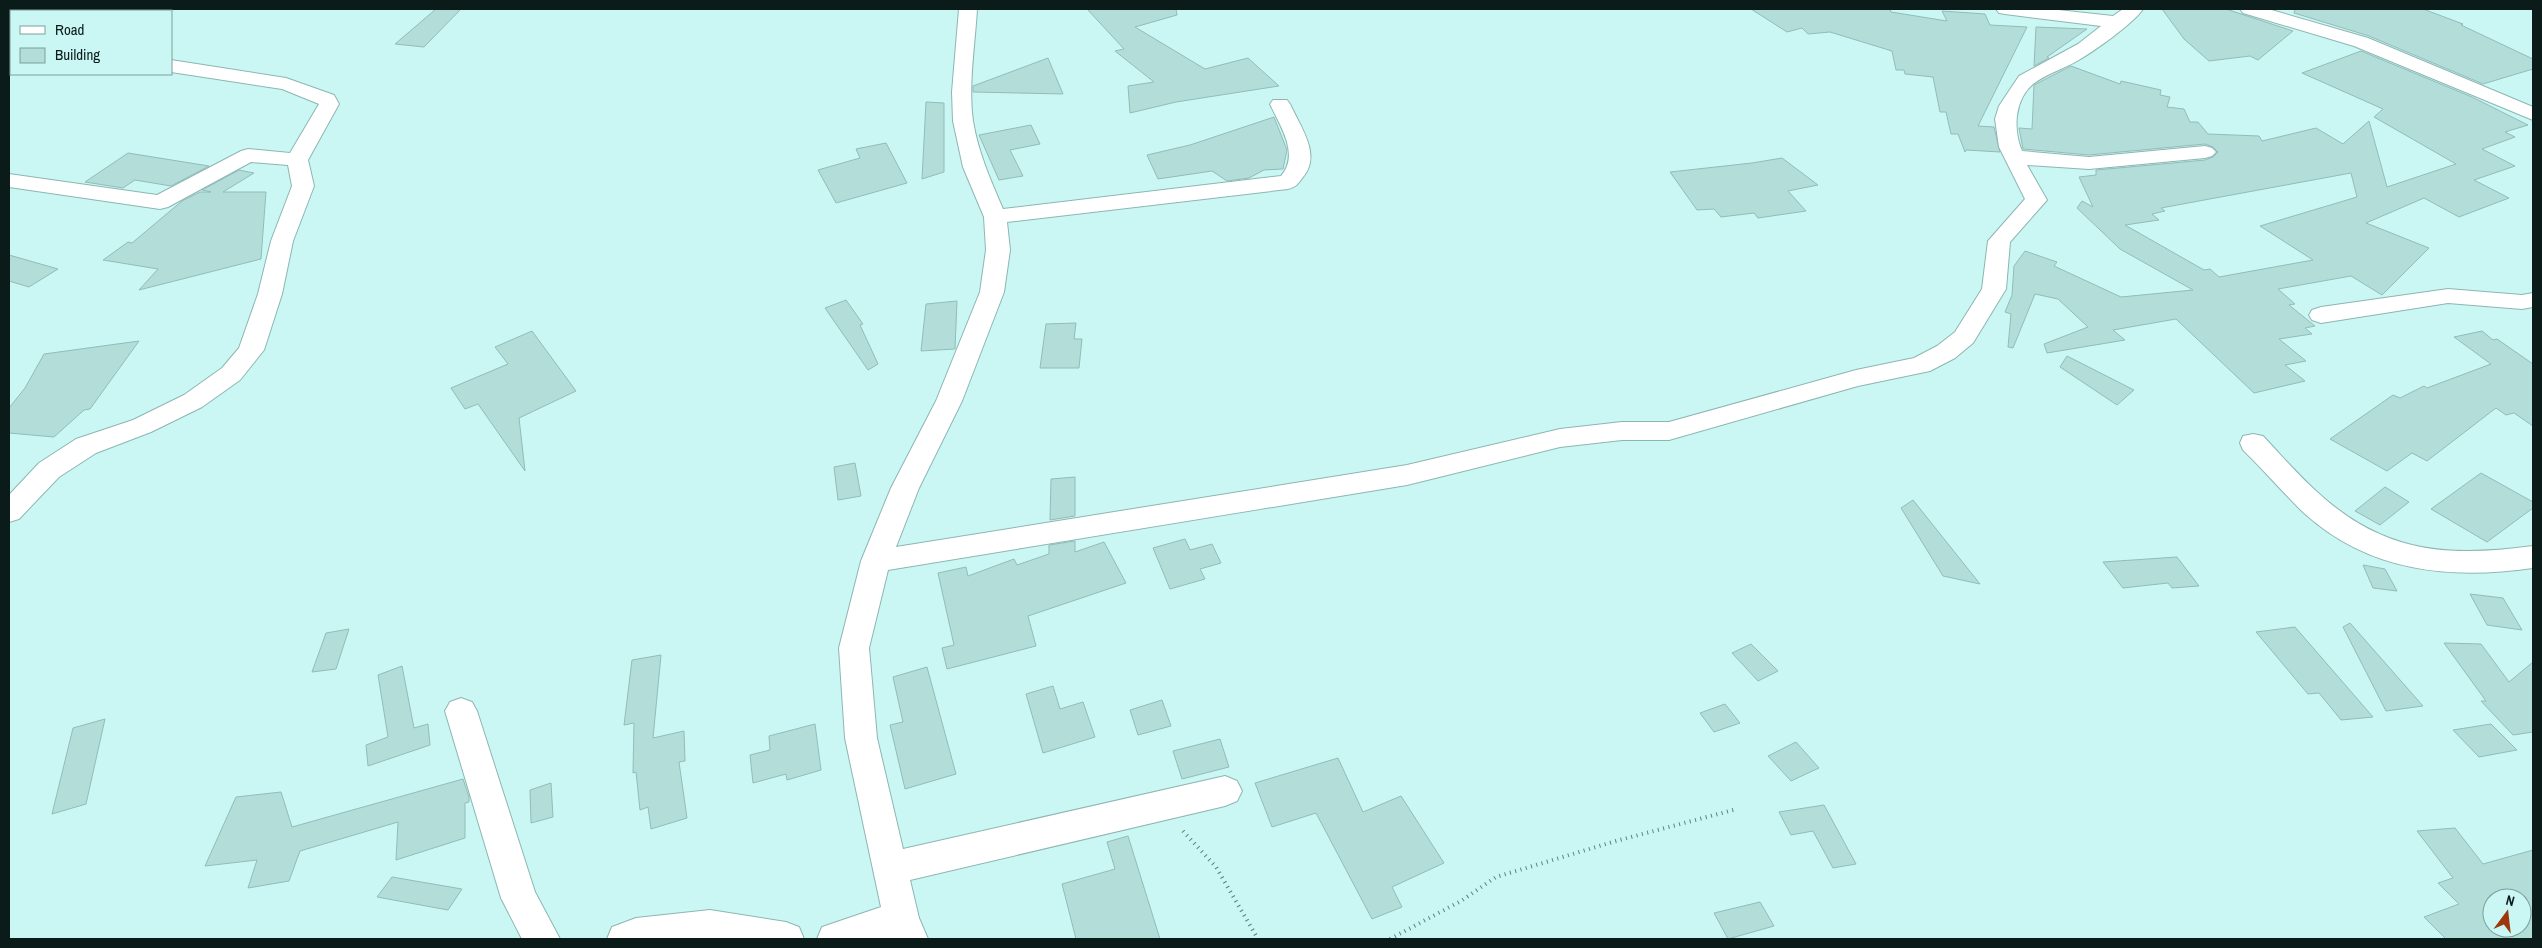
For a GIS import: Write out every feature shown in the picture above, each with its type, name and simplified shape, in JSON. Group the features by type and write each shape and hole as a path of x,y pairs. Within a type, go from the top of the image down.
{"street":[{"path":"834,939 905,929 861,738 854,648 876,561 904,488 949,401 992,292 998,250 995,217 974,167 963,121 962,92 968,9"},
{"path":"2005,9 2114,22"},
{"path":"876,561 1407,475 1560,438 1622,430 1670,431 1856,378 1921,365 1946,352 1964,337 1994,289 2000,241 2036,200 2013,156 2004,127 2004,114 2009,102 2025,80 2079,52 2114,22 2134,9"},
{"path":"2249,9 2268,12 2361,42 2533,114"},
{"path":"9,512 49,470 86,446 142,426 193,401 231,374 251,350 270,294 282,241 303,186 297,160 329,104 327,99 286,84 172,66"},
{"path":"995,217 1288,182 1299,169 1300,147 1280,104"},
{"path":"2013,156 2089,163 2206,152"},
{"path":"9,181 160,202 248,155 297,160"},
{"path":"2321,315 2448,296 2522,302 2533,300"},
{"path":"2253,442 2322,512 2374,545 2425,559 2455,562 2505,561 2533,557"},
{"path":"461,710 519,898 542,939"},
{"path":"891,868 1225,791"},
{"path":"625,939 636,935 710,927 786,939"}],"path":[{"path":"1158,806 1188,835 1216,868 1258,939"},
{"path":"1390,939 1462,901 1496,876 1616,841 1737,809"}],"building":[{"path":"436,9 461,9 424,47 395,44"},
{"path":"1087,9 1176,9 1177,15 1135,27 1205,69 1248,58 1279,86 1176,102 1130,113 1128,86 1154,82 1115,51 1124,49"},
{"path":"1751,9 1890,9 1891,12 1947,21 1942,11 1985,14 1990,25 2027,27 1978,126 1994,127 2000,152 1966,150 1965,152 1958,134 1951,134 1946,112 1940,112 1933,77 1905,74 1904,70 1896,70 1892,51 1830,32 1808,34 1802,28 1787,32"},
{"path":"2162,9 2226,9 2293,31 2258,60 2250,56 2209,61 2184,39"},
{"path":"2295,9 2423,9 2463,24 2461,25 2533,59 2533,69 2483,84 2369,36 2294,13"},
{"path":"2036,27 2087,29 2047,57 2049,58 2034,66"},
{"path":"2361,51 2472,97 2528,125 2505,132 2515,137 2482,149 2515,166 2474,180 2509,198 2459,217 2424,198 2366,223 2429,248 2382,295 2351,276 2278,289 2295,304 2289,305 2315,326 2305,328 2312,334 2279,339 2306,361 2285,365 2305,381 2254,393 2176,319 2113,330 2125,340 2047,353 2044,344 2088,327 2058,299 2035,294 2013,348 2008,347 2011,314 2005,312 2012,295 2014,266 2025,251 2057,262 2054,266 2121,297 2193,290 2120,249 2077,208 2082,201 2093,207 2079,177 2096,175 2096,170 2205,160 2213,157 2218,152 2213,147 2205,144 2089,155 2023,149 2019,128 2032,129 2034,85 2071,66 2120,84 2121,81 2161,90 2160,95 2170,97 2167,107 2184,109 2190,122 2198,122 2208,134 2259,136 2262,141 2316,128 2343,144 2369,121 2387,187 2456,164 2374,117 2383,109 2302,73","holes":["2351,173 2357,197 2260,226 2313,260 2219,277 2210,269 2204,270 2125,225 2159,220 2152,214 2165,211 2161,208"]},
{"path":"1048,58 1063,94 973,92 973,86"},
{"path":"926,102 944,103 944,172 922,179"},
{"path":"1274,117 1287,150 1283,169 1264,170 1249,178 1227,181 1212,171 1158,179 1147,155 1190,145"},
{"path":"1031,125 1040,144 1010,150 1023,176 999,180 979,135"},
{"path":"886,143 907,183 836,203 818,170 860,158 856,149"},
{"path":"128,153 209,166 171,186 135,180 123,188 85,182"},
{"path":"1782,158 1818,185 1788,191 1806,211 1758,218 1754,213 1721,217 1714,209 1697,210 1670,172 1752,163"},
{"path":"239,170 254,173 223,192 266,192 261,259 139,290 158,269 103,260 128,242 132,243 182,201 200,192 211,192 202,190"},
{"path":"9,255 58,269 29,287 9,281"},
{"path":"846,300 863,324 860,325 878,364 868,370 825,308"},
{"path":"957,301 955,349 921,351 926,304"},
{"path":"1076,323 1074,339 1082,339 1079,368 1040,368 1046,324"},
{"path":"532,331 576,391 519,418 525,471 478,404 465,409 451,388 508,364 495,347"},
{"path":"2482,331 2493,340 2497,339 2533,364 2533,426 2514,413 2506,415 2496,408 2427,461 2412,453 2387,471 2330,439 2393,395 2400,398 2424,386 2427,388 2491,364 2454,337"},
{"path":"139,341 90,409 84,410 54,437 9,433 9,408 25,388 44,354"},
{"path":"2067,356 2134,390 2117,405 2060,367"},
{"path":"855,463 861,496 838,500 834,467"},
{"path":"2481,473 2533,502 2533,508 2487,542 2431,509"},
{"path":"1075,477 1075,516 1050,520 1051,479"},
{"path":"2385,487 2409,502 2380,525 2355,511"},
{"path":"1913,500 1980,584 1943,576 1901,508"},
{"path":"1185,539 1190,550 1212,544 1221,563 1200,569 1205,579 1170,589 1153,548"},
{"path":"1075,541 1075,552 1104,542 1126,583 1028,616 1036,646 947,669 942,648 954,645 938,573 966,567 968,576 1014,559 1017,565 1049,554 1049,545"},
{"path":"2177,557 2199,586 2172,588 2168,583 2123,588 2103,562"},
{"path":"2363,565 2385,569 2397,591 2373,588"},
{"path":"2470,594 2503,598 2522,630 2487,625"},
{"path":"2350,623 2423,706 2386,711 2343,627"},
{"path":"2295,627 2373,717 2341,720 2319,693 2308,694 2256,632"},
{"path":"349,629 336,669 312,672 326,633"},
{"path":"2444,643 2481,644 2509,682 2533,662 2533,732 2513,735 2481,701 2486,701"},
{"path":"1751,644 1778,671 1758,681 1732,653"},
{"path":"661,655 653,738 684,731 685,761 679,762 687,818 651,829 648,807 640,810 636,772 633,773 634,723 624,725 632,660"},
{"path":"402,666 414,728 428,724 430,745 368,766 366,745 388,737 378,675"},
{"path":"927,667 956,774 905,789 890,725 903,722 893,677"},
{"path":"1053,686 1060,709 1083,702 1095,737 1043,753 1026,694"},
{"path":"1162,700 1171,726 1138,735 1130,710"},
{"path":"1725,704 1740,723 1714,732 1700,713"},
{"path":"105,719 86,804 52,814 73,728"},
{"path":"815,724 821,770 787,780 786,774 753,783 750,755 770,750 769,736"},
{"path":"2491,724 2517,750 2479,757 2453,730"},
{"path":"1220,739 1229,767 1182,779 1173,751"},
{"path":"1796,742 1819,768 1791,781 1768,756"},
{"path":"1338,758 1363,812 1401,796 1444,863 1392,887 1402,907 1372,919 1316,813 1272,827 1255,783"},
{"path":"463,779 469,797 469,802 465,803 465,838 396,860 398,822 300,851 289,881 248,888 257,860 205,866 236,797 281,792 292,827"},
{"path":"551,783 553,817 531,823 530,790"},
{"path":"1824,805 1856,864 1833,868 1813,831 1791,835 1779,812"},
{"path":"2455,828 2483,864 2533,850 2533,939 2446,939 2424,917 2459,904 2438,883 2453,878 2417,831"},
{"path":"1128,836 1160,939 1076,939 1062,884 1115,869 1107,842"},
{"path":"392,877 462,889 448,910 377,897"},
{"path":"1760,902 1774,926 1728,939 1714,913"}]}
